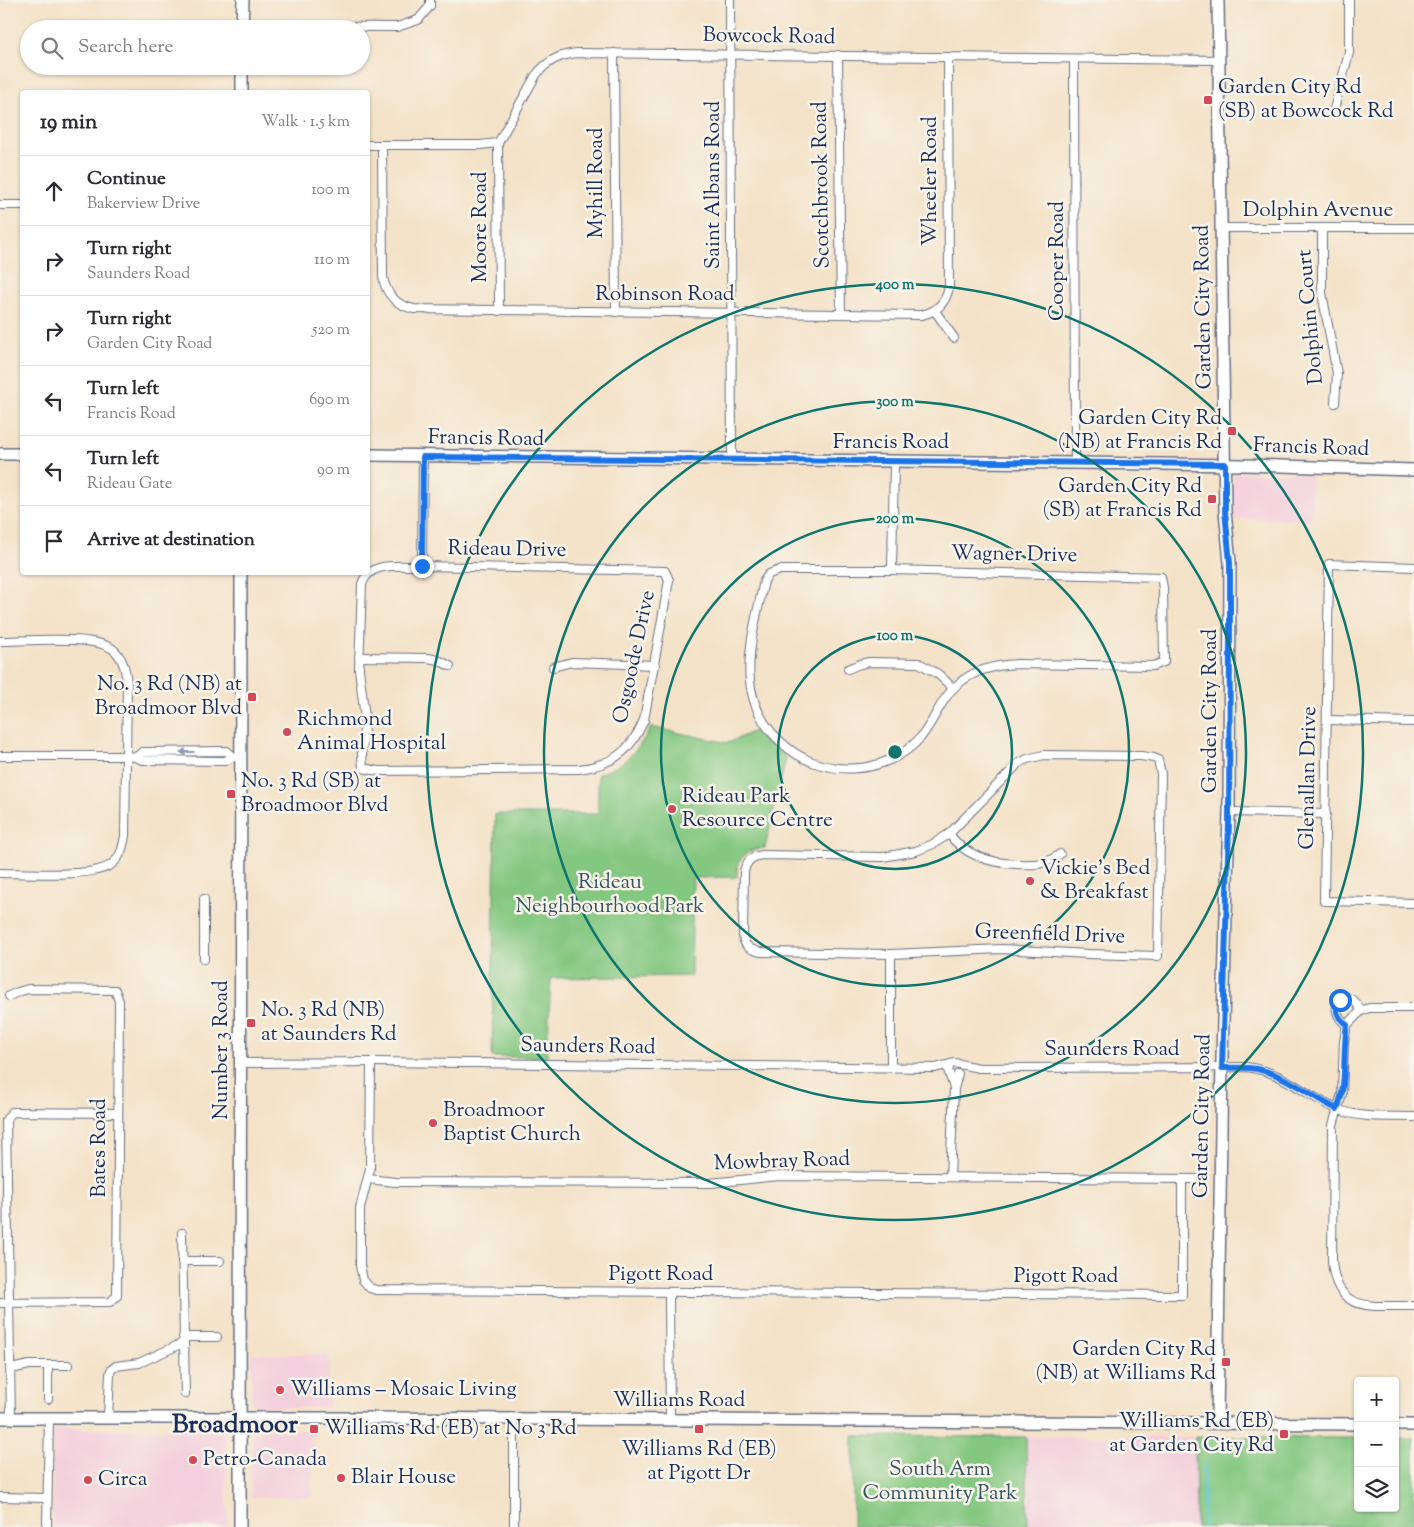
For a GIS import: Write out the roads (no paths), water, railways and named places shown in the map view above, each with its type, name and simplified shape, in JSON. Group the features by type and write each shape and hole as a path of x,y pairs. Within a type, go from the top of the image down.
{"street":[{"path":"242,20 243,0"},
{"path":"370,27 396,27 418,20 430,6 430,0"},
{"name":"Saint Albans Road","path":"730,0 732,460"},
{"name":"Garden City Road","path":"1216,1423 1222,1068 1229,812 1230,563 1225,511 1218,0"},
{"path":"1333,113 1349,53 1349,0"},
{"name":"Myhill Road","path":"614,53 616,312"},
{"name":"Bowcock Road","path":"498,143 536,75 548,62 566,54 731,54 1218,60"},
{"name":"Scotchbrook Road","path":"838,56 841,314"},
{"name":"Wheeler Road","path":"942,304 946,300 950,287 948,57"},
{"name":"Cooper Road","path":"1074,59 1075,463"},
{"path":"242,75 242,90"},
{"path":"370,145 480,145 498,143"},
{"name":"Moore Road","path":"498,143 499,311"},
{"name":"Robinson Road","path":"382,145 383,277 389,294 399,304 414,309 921,315 935,310 942,304"},
{"path":"0,205 20,205"},
{"name":"Dolphin Avenue","path":"1222,228 1414,228"},
{"name":"Dolphin Court","path":"1322,228 1322,293 1337,374 1335,403"},
{"path":"935,310 954,338"},
{"path":"0,454 20,454"},
{"name":"Francis Road","path":"370,455 1225,464 1414,470"},
{"path":"422,566 423,457"},
{"path":"892,570 894,462"},
{"name":"Glenallan Drive","path":"1414,567 1329,564 1324,902 1414,903"},
{"name":"Rideau Drive","path":"370,572 377,568 422,566 665,571"},
{"name":"Wagner Drive","path":"780,570 892,570 1161,576 1163,588 1164,662 1153,666 1004,665 980,671 953,688 944,700 931,725 919,739 909,748 884,762 866,767 843,768 824,766 801,758 788,750 772,734 758,714 749,682 748,667 753,632 764,581 769,574 780,570"},
{"name":"Osgoode Drive","path":"363,768 378,771 579,768 591,767 619,756 639,733 644,720 669,580 665,571"},
{"name":"Number 3 Road","path":"240,1527 241,1063 237,757 241,575"},
{"name":"Rideau Drive","path":"363,768 362,754 365,718 359,657 361,591 366,575"},
{"path":"0,641 91,642 106,645 115,651 121,659 126,674 125,836 121,854 112,864 100,870 90,872 0,873"},
{"path":"359,657 428,658 438,660 450,666"},
{"path":"553,667 572,662 655,664"},
{"path":"848,669 869,662 919,663 938,674 953,688"},
{"path":"1327,720 1414,722"},
{"path":"0,756 136,757 142,752 227,751 237,757"},
{"name":"Greenfield Drive","path":"1044,755 1149,756 1158,760 1161,774 1158,956 1002,949 891,954 761,952 750,949 747,946 743,936 744,875 745,865 751,858 763,855 896,856 925,848 949,834 1012,768 1028,758 1044,755"},
{"path":"1229,812 1326,814"},
{"path":"949,834 958,844 973,854 993,862 1038,864 1052,860 1060,854"},
{"path":"204,899 204,959"},
{"path":"891,954 891,1068"},
{"name":"Bates Road","path":"0,1303 110,1302 117,1296 119,1001 115,990 28,989 9,996"},
{"path":"1347,1025 1336,1012 1340,1000 1353,999 1361,1012"},
{"path":"1414,1008 1369,1008 1361,1012 1347,1025 1344,1041 1342,1094 1333,1125 1332,1262 1335,1281 1343,1295 1357,1303 1414,1306"},
{"name":"Saunders Road","path":"241,1063 371,1062 935,1068 954,1070 979,1068 1252,1068 1285,1078 1337,1109 1354,1114 1414,1117"},
{"name":"Pigott Road","path":"371,1062 370,1169 360,1208 360,1265 363,1280 370,1288 383,1291 1182,1295"},
{"path":"950,1177 954,1070"},
{"path":"5,1418 11,1369 10,1303 3,1180 6,1120 12,1112 118,1113"},
{"name":"Mowbray Road","path":"368,1179 405,1182 710,1183 772,1176 1198,1179"},
{"name":"Garden City Road","path":"1182,1179 1182,1295"},
{"path":"182,1233 185,1394"},
{"path":"182,1261 220,1261"},
{"path":"669,1292 670,1420"},
{"path":"108,1418 110,1374 113,1368 120,1365 139,1363 183,1340 217,1337"},
{"path":"11,1369 29,1365 68,1365"},
{"path":"48,1365 48,1399"},
{"name":"Williams Road","path":"5,1418 1354,1424"},
{"path":"47,1527 46,1498 49,1418"},
{"path":"514,1419 514,1527"},
{"path":"1399,1425 1414,1425"},
{"path":"0,1497 46,1498"}],"waterway":[{"path":"1203,1527 1204,1465"}],"place":[{"name":"Garden City Rd (SB) at Bowcock Rd","path":"1208,100"},
{"name":"Garden City Rd (NB) at Francis Rd","path":"1232,431"},
{"name":"Garden City Rd (SB) at Francis Rd","path":"1212,499"},
{"name":"No. 3 Rd (NB) at Broadmoor Blvd","path":"252,697"},
{"name":"Richmond Animal Hospital","path":"287,732"},
{"name":"No. 3 Rd (SB) at Broadmoor Blvd","path":"231,794"},
{"name":"Rideau Park Resource Centre","path":"672,809"},
{"name":"Vickie's Bed & Breakfast","path":"1030,881"},
{"name":"No. 3 Rd (NB) at Saunders Rd","path":"251,1023"},
{"name":"Broadmoor Baptist Church","path":"433,1123"},
{"name":"Garden City Rd (NB) at Williams Rd","path":"1226,1362"},
{"name":"Williams – Mosaic Living","path":"280,1390"},
{"name":"Williams Rd (EB) at No 3 Rd","path":"314,1429"},
{"name":"Williams Rd (EB) at Pigott Dr","path":"699,1429"},
{"name":"Williams Rd (EB) at Garden City Rd","path":"1284,1434"},
{"name":"Petro-Canada","path":"193,1460"},
{"name":"Blair House","path":"341,1478"},
{"name":"Circa","path":"88,1480"}],"district":[{"name":"Broadmoor","path":"235,1425"}],"park label":[{"name":"Rideau Neighbourhood Park","path":"610,895"},
{"name":"South Arm Community Park","path":"940,1482"}]}
